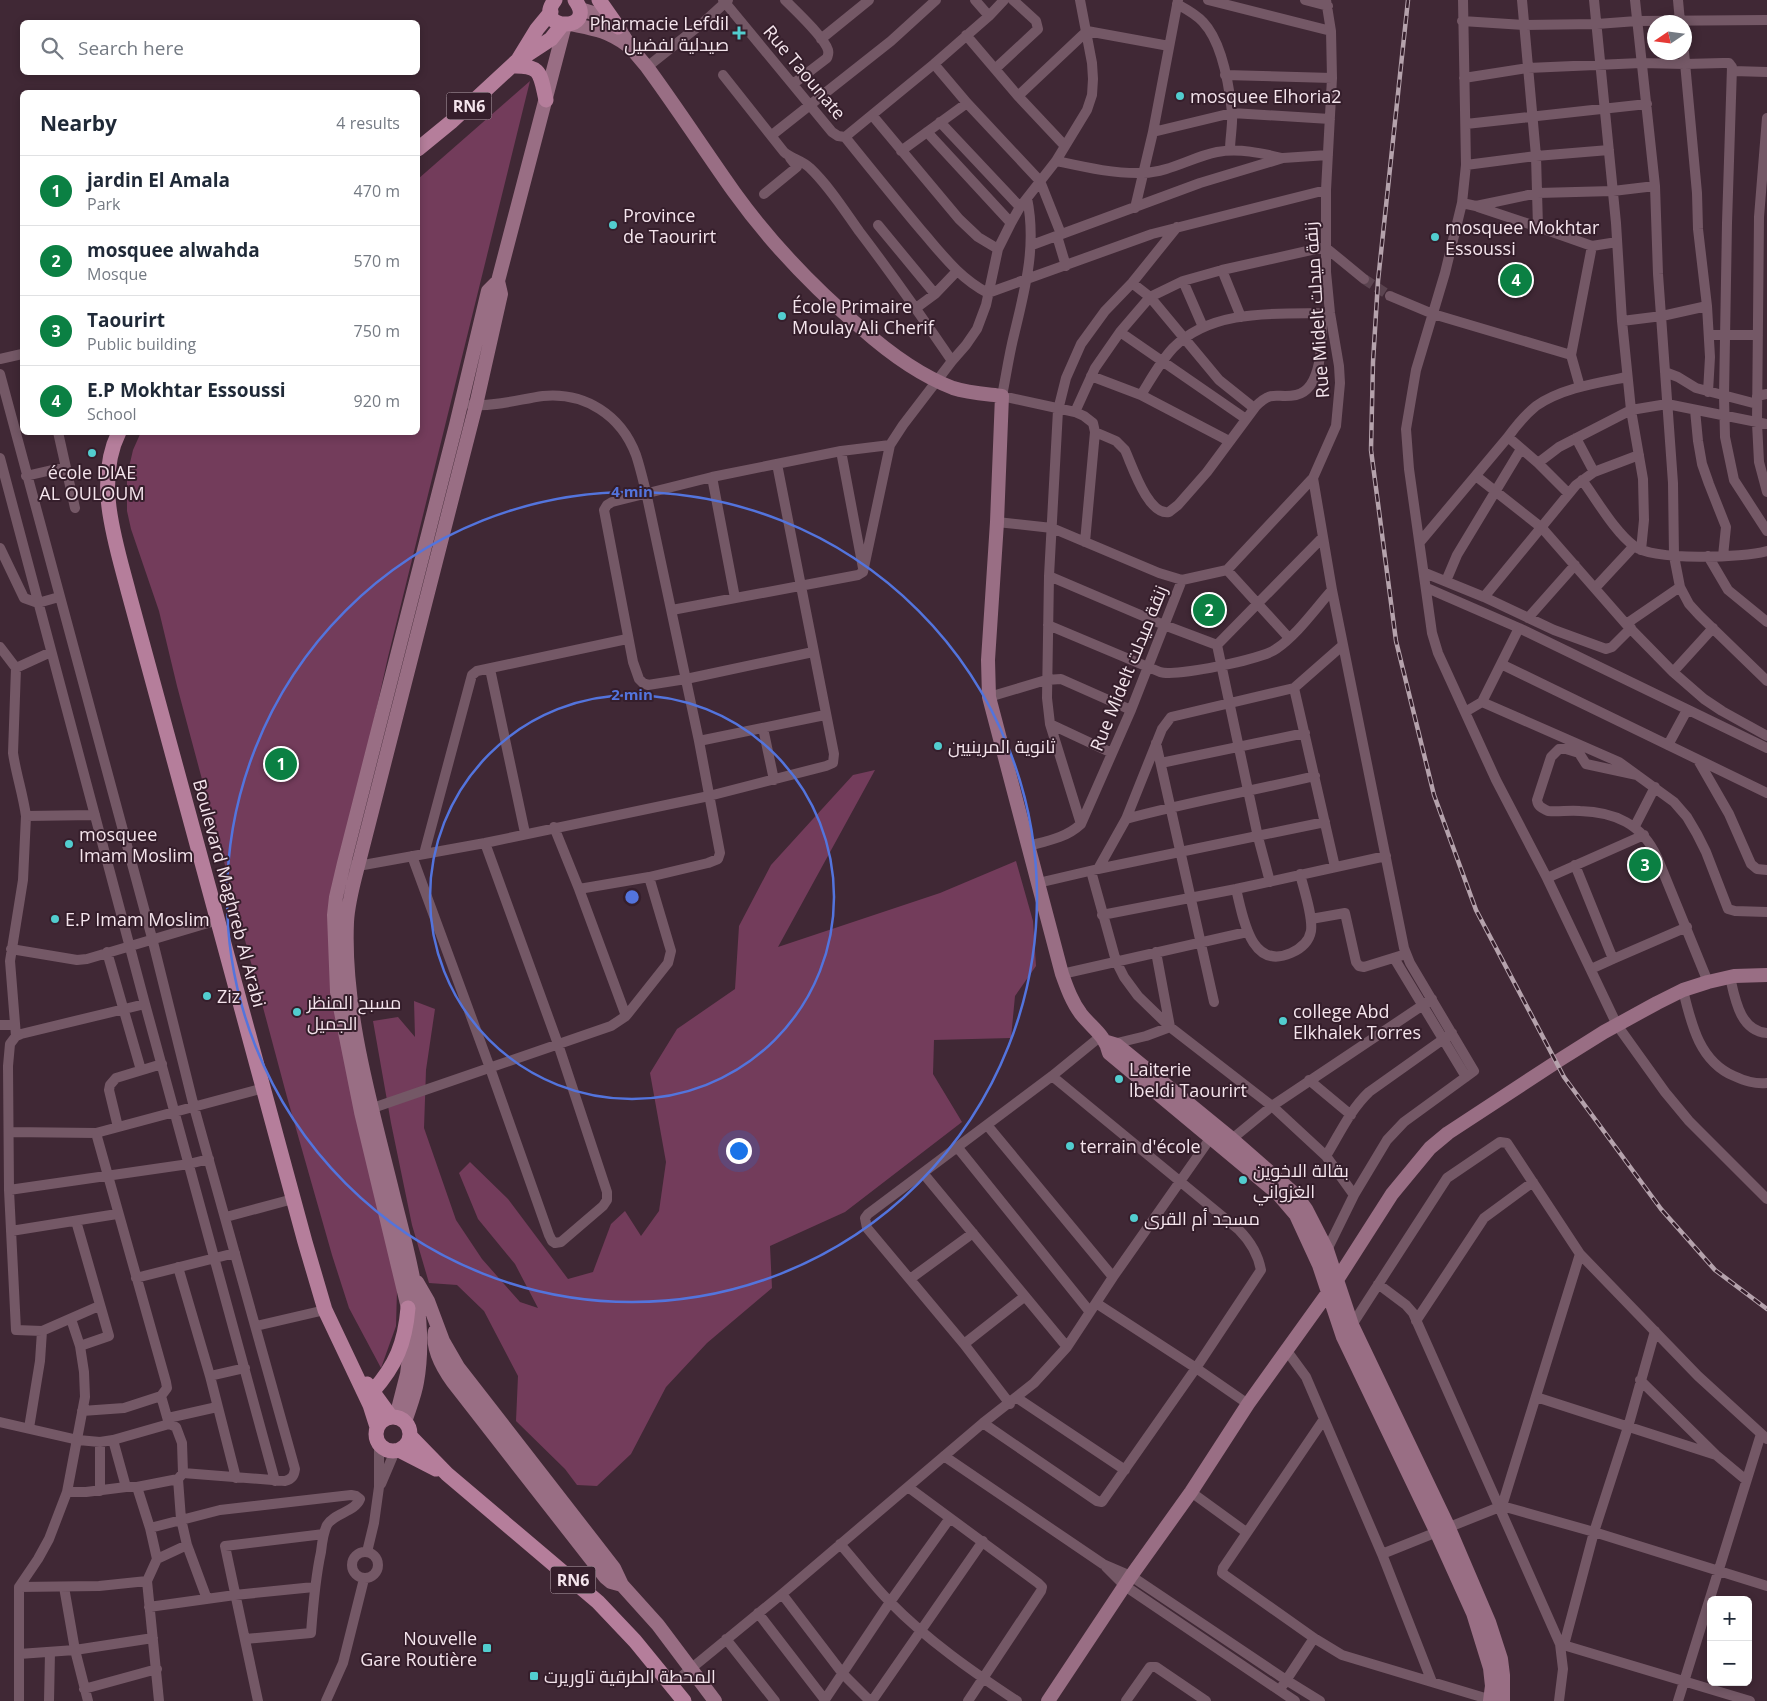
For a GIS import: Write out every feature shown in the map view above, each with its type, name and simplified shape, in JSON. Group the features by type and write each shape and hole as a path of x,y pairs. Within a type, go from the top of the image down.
{"main road":[{"path":"599,0 618,27"},
{"name":"RN6","path":"420,147 451,122 515,63 578,18 578,3"},
{"name":"RN6","path":"553,6 554,20 566,25"},
{"name":"RN6","path":"515,63 553,6"},
{"path":"515,63 529,66 536,70 541,78 546,100"},
{"name":"Boulevard Maghreb Al Arabi","path":"118,435 108,463 107,490 114,535 293,1199 325,1310 370,1406 377,1427"},
{"path":"373,1391 385,1378 395,1362 405,1335 408,1308"},
{"name":"Boulevard Maghreb Al Arabi","path":"348,1358 373,1391 447,1474 598,1602 635,1641 684,1701"},
{"path":"377,1427 383,1420 401,1423 404,1447 397,1451"},
{"name":"RN6","path":"377,1427 376,1436 379,1443 387,1450 397,1451"},
{"name":"Boulevard Maghreb Al Arabi","path":"397,1451 447,1474"}],"street":[{"path":"821,39 869,0"},
{"path":"772,136 891,41 936,0"},
{"path":"975,0 989,16"},
{"path":"845,137 934,64 989,16 1004,0"},
{"path":"995,69 1038,29 1036,21 1013,0"},
{"path":"672,610 858,575 863,572 890,445 903,425 977,329 983,314 998,249 1010,223 1020,207 1056,161 1087,110 1092,95 1092,63 1080,0"},
{"path":"1208,0 1331,31"},
{"path":"1305,0 1327,3"},
{"path":"1463,0 1466,165 1462,203 1433,314 1416,370 1406,429 1408,461 1432,633 1438,652 1496,780 1547,878 1617,1024 1665,1092 1689,1121 1767,1199"},
{"path":"1522,0 1536,156 1538,227"},
{"path":"1594,0 1613,191 1622,321 1631,410 1643,479 1644,501 1644,520 1638,548 1595,588"},
{"path":"1635,0 1655,186 1658,274 1673,483 1674,556 1680,587 1689,604 1767,682"},
{"path":"1678,0 1679,15"},
{"path":"648,67 705,22 725,1"},
{"name":"Rue Taounate","path":"725,1 832,132 838,136 845,137 957,272 973,286 988,293"},
{"path":"790,2 821,39 828,51 827,58 793,84"},
{"path":"1135,208 1153,132 1178,2 1203,22 1214,38 1219,50 1232,113 1230,150"},
{"path":"578,3 618,27 735,193 788,257 824,295 874,340 920,373 955,389 1002,396 1058,410 1075,412 1093,422 1095,432 1085,542"},
{"name":"Rue Midelt زنقة ميدلت","path":"1081,824 1131,710 1182,580 1227,570 1313,478 1332,439 1338,415 1339,366 1326,313 1326,190 1332,78 1331,31 1327,3"},
{"path":"1692,21 1767,20"},
{"path":"1462,21 1524,25 1647,21"},
{"path":"401,1423 417,1382 420,1342 417,1296 341,1017 335,959 334,915 336,898 351,864 449,512 501,294 498,281 566,25 604,31 612,34 631,48"},
{"path":"1018,96 1087,31"},
{"path":"1087,31 1169,46"},
{"path":"966,35 1018,96 1065,146"},
{"path":"1685,60 1697,193 1698,229 1707,306 1710,357 1708,392"},
{"path":"1464,78 1528,68 1642,63 1731,64 1733,71 1727,223 1725,437 1734,480 1767,531"},
{"path":"934,64 967,103 1040,181 1059,235 1066,266"},
{"path":"1733,71 1767,72"},
{"path":"723,75 797,167 764,194"},
{"path":"1225,75 1332,78"},
{"path":"901,151 967,103"},
{"path":"1466,124 1605,107 1647,104"},
{"path":"1153,132 1232,113 1330,119"},
{"path":"872,115 959,219 978,237 998,249"},
{"path":"1767,118 1763,284 1758,335 1762,365 1763,396 1759,462 1767,492"},
{"path":"940,122 1020,207"},
{"path":"926,132 1010,223"},
{"path":"1056,161 1116,171 1144,173 1175,167 1216,152 1230,150 1254,152 1282,158"},
{"path":"1466,165 1536,156 1609,150"},
{"path":"1032,245 1200,183 1282,158 1328,156"},
{"path":"790,158 804,163 816,175 916,308 952,361"},
{"path":"1476,206 1538,193 1613,191 1655,186"},
{"path":"988,293 1066,266 1138,238 1326,190"},
{"path":"1027,198 1032,245 1028,278 1012,341 1002,396 997,522 988,660 989,697 1062,974 1070,997 1080,1013 1109,1044 1214,1133 1296,1195 1306,1209 1327,1250 1337,1280 1347,1331"},
{"path":"1462,203 1476,206 1592,246 1617,242"},
{"path":"878,225 934,294"},
{"path":"1028,846 1060,837 1075,830 1081,824 1050,724 1046,680 1049,576 1058,410 1066,378 1081,344 1105,311 1132,283 1177,227"},
{"path":"1580,387 1571,354 1592,246"},
{"path":"1075,412 1102,356 1120,332 1150,298 1183,281 1222,270 1325,247 1364,279"},
{"path":"1222,270 1241,317"},
{"path":"916,308 957,272"},
{"path":"351,864 488,291 498,281"},
{"path":"1183,281 1203,327"},
{"path":"1132,283 1150,298 1219,380 1254,408"},
{"path":"1390,296 1433,314 1571,354"},
{"path":"1622,321 1662,316 1707,306"},
{"path":"1095,432 1122,446 1146,494 1158,510 1165,513 1173,510 1207,472 1254,408 1264,398 1275,395 1299,394 1309,385 1319,363 1326,313 1241,317 1203,327 1183,339 1162,361 1141,395"},
{"path":"1120,332 1246,419"},
{"path":"1709,335 1758,335"},
{"path":"0,359 20,354"},
{"path":"1665,372 1678,377 1692,386 1724,396 1763,396"},
{"path":"0,374 152,938 194,1107 295,1469 294,1475 290,1480 275,1481 180,1476 132,1487 100,1491 67,1492"},
{"path":"1091,376 1141,395 1229,442"},
{"path":"1420,542 1528,414 1538,405 1580,387 1628,376"},
{"path":"461,404 476,405 551,396 574,397 587,402 607,414 624,434 635,454 646,492 699,741 720,853 718,858 708,863 649,877 579,889"},
{"path":"1538,463 1559,447 1631,410 1667,404 1762,424"},
{"path":"1695,410 1702,464 1726,527 1723,556"},
{"path":"59,435 75,508"},
{"path":"1508,438 1538,463 1568,493"},
{"path":"1576,438 1594,472"},
{"path":"813,652 686,679 648,685 643,683 634,668 627,639 604,510 609,503 712,476 841,451 890,445"},
{"path":"1446,581 1457,555 1521,449"},
{"path":"841,451 863,572"},
{"path":"1484,596 1542,528 1568,493 1582,480 1594,472 1638,455"},
{"path":"0,458 174,1112 190,1164 275,1481"},
{"path":"351,864 424,854 709,796 826,766 832,762 834,754 777,464"},
{"path":"26,476 65,466"},
{"path":"712,476 735,598"},
{"path":"1476,476 1542,528 1629,626 1673,672 1704,699 1767,736"},
{"path":"1313,478 1332,590 1406,954 1473,1068 1472,1073 1404,1122 1393,1133 1354,1195 1319,1265"},
{"path":"1582,480 1615,525 1638,548 1674,556 1723,556 1763,552 1767,561"},
{"path":"435,508 449,512"},
{"path":"997,522 1052,528 1159,573 1182,580"},
{"path":"1216,645 1322,538"},
{"path":"0,548 24,598 38,603 59,597"},
{"path":"1708,556 1728,590 1767,622"},
{"path":"1528,618 1575,565"},
{"path":"1227,570 1289,638"},
{"path":"1425,572 1484,596 1554,630 1606,649 1612,647 1629,626 1680,587"},
{"path":"1049,576 1216,645"},
{"path":"1426,588 1519,628 1767,748"},
{"path":"1048,625 1160,672 1170,674 1274,651 1289,638 1332,590"},
{"path":"1465,712 1482,702 1519,628"},
{"path":"1673,672 1712,628"},
{"path":"424,854 472,675 477,671 627,639"},
{"path":"1216,645 1270,882"},
{"path":"1343,645 1294,688 1171,717 1162,729 1126,819 1094,870 1102,915 1116,961 1124,977 1138,996 1170,1027 1272,1106 1326,1156 1354,1195"},
{"path":"0,647 16,668 13,753 24,795 26,816 23,880 11,949 15,1031 4,1068 9,1132 16,1330 42,1331 100,1306"},
{"path":"16,668 51,652"},
{"path":"1501,664 1767,793"},
{"path":"490,669 525,833"},
{"path":"989,697 1046,680 1060,678 1131,710"},
{"path":"1294,688 1335,867"},
{"path":"1482,702 1618,762 1655,787 1674,802 1697,834 1728,909 1767,912"},
{"path":"1668,745 1687,710"},
{"path":"699,741 826,715"},
{"path":"1050,724 1112,753"},
{"path":"763,728 774,780"},
{"path":"1161,763 1305,733"},
{"path":"1156,743 1214,1002"},
{"path":"1637,774 1586,764 1579,753 1559,749 1551,757 1537,800 1539,807 1548,811 1596,812 1625,821 1635,826 1644,835 1651,845 1687,927 1708,982"},
{"path":"1698,759 1733,821 1752,864 1757,868 1767,870"},
{"path":"1126,819 1171,807 1248,792 1315,776"},
{"path":"1635,826 1655,787"},
{"path":"26,816 95,815"},
{"path":"1038,884 1094,870 1325,822"},
{"path":"554,827 626,1016"},
{"path":"1547,878 1644,835"},
{"path":"412,856 549,1235 554,1243 561,1242 603,1206 608,1200 607,1192 558,1044 485,842"},
{"path":"1102,915 1270,882 1386,856"},
{"path":"1575,865 1613,958"},
{"path":"1236,889 1247,932 1254,946 1273,956 1285,956 1299,950 1311,932 1310,918 1300,874"},
{"path":"367,1110 611,1026 626,1016 668,963 671,951 649,877"},
{"path":"1310,918 1345,913 1356,962 1359,966 1364,967 1406,954"},
{"path":"11,949 77,960 87,959 152,938 218,920"},
{"path":"1591,969 1687,927"},
{"path":"1062,974 1247,932"},
{"path":"108,952 141,1070"},
{"path":"1156,952 1170,1027"},
{"path":"1394,958 1466,1077"},
{"path":"1048,1701 1128,1581 1191,1492 1248,1404 1337,1280 1392,1194 1430,1148 1546,1068 1617,1024 1683,990 1730,977 1767,974"},
{"path":"1730,977 1735,1001 1748,1025 1756,1032 1767,1033"},
{"path":"1683,990 1691,1025 1711,1061 1727,1073 1745,1081 1757,1084 1767,1083"},
{"path":"1227,1142 1272,1106 1309,1080 1432,999"},
{"path":"0,1025 15,1031 124,1010 145,1004"},
{"path":"1125,1470 1014,1401 867,1228 864,1218 1052,1076 1109,1044 1151,1034 1170,1027"},
{"path":"1326,1156 1351,1115 1368,1092 1452,1033"},
{"path":"118,1127 109,1090 110,1085 116,1078 162,1064"},
{"path":"983,1423 1097,1501 1102,1502 1196,1368 1260,1270 1254,1250 1247,1238 1052,1076"},
{"path":"1309,1080 1351,1115"},
{"path":"9,1132 96,1133 264,1088"},
{"path":"367,1110 408,1308 411,1342 401,1423"},
{"path":"987,1125 1114,1277"},
{"path":"82,1411 124,1408 162,1396 167,1388 96,1133"},
{"path":"671,1685 782,1594 983,1423 1014,1401 1048,1370 1067,1347 1214,1133"},
{"path":"1227,1142 1296,1215 1319,1265 1328,1293 1442,1529 1484,1646 1490,1668 1495,1701 1352,1659 1334,1651 1222,1573 1246,1532 1324,1419"},
{"path":"1347,1331 1447,1178 1500,1142 1507,1143 1580,1254 1698,1376 1764,1437 1746,1480 1686,1681 1678,1701"},
{"path":"958,1148 1093,1307 1196,1368 1248,1404"},
{"path":"10,1190 190,1164 209,1159"},
{"path":"923,1173 1067,1347"},
{"path":"1416,1320 1484,1218 1533,1182"},
{"path":"226,1218 293,1199"},
{"path":"11,1231 117,1214"},
{"path":"76,1221 109,1336 80,1346"},
{"path":"910,1280 973,1233"},
{"path":"136,1278 235,1253"},
{"path":"1500,1507 1580,1254"},
{"path":"178,1267 210,1376 236,1478"},
{"path":"413,1277 428,1301 436,1326 458,1367 614,1568 622,1585 658,1625 715,1701"},
{"path":"1378,1284 1410,1308 1562,1645 1750,1701"},
{"path":"964,1344 1024,1297"},
{"path":"256,1326 325,1310"},
{"path":"19,1701 19,1587 49,1539 67,1492 82,1411 85,1384 80,1346 71,1319"},
{"path":"29,1428 40,1361 42,1331"},
{"path":"1559,1701 1563,1668 1562,1645 1594,1532 1628,1427 1654,1331"},
{"path":"1287,1351 1306,1377 1382,1554 1432,1682"},
{"path":"210,1376 245,1368"},
{"path":"1640,1380 1716,1455 1746,1480"},
{"path":"162,1396 169,1421 179,1431 183,1453 180,1476 180,1519 187,1545 207,1599"},
{"path":"1536,1397 1716,1455"},
{"path":"0,1422 78,1440 100,1442 113,1440 218,1407"},
{"path":"113,1440 150,1528 157,1559 147,1581 159,1701"},
{"path":"100,1442 100,1491"},
{"path":"367,1552 374,1523 379,1487 379,1443"},
{"path":"379,1487 397,1451"},
{"path":"944,1456 1128,1581 1295,1701"},
{"path":"908,1487 1042,1587 1041,1592 968,1701"},
{"path":"1191,1492 1246,1532"},
{"path":"150,1528 180,1519 245,1506 356,1496 360,1499 358,1503 335,1517 328,1524 324,1534 314,1587 311,1634 245,1639"},
{"path":"1382,1554 1500,1507 1594,1532 1767,1586"},
{"path":"758,1613 824,1700 890,1602 950,1518"},
{"path":"258,1701 225,1546 324,1534"},
{"path":"782,1594 843,1674 871,1701 983,1542"},
{"path":"840,1544 890,1602 921,1631 983,1679 1017,1701"},
{"path":"157,1559 187,1545"},
{"path":"367,1552 375,1557 378,1567 374,1575 364,1579 353,1572 352,1564 355,1556 367,1552"},
{"path":"326,1701 343,1663 364,1579"},
{"path":"19,1587 99,1586 147,1581"},
{"path":"1128,1581 1320,1701"},
{"path":"64,1587 75,1650 88,1701"},
{"path":"149,1608 235,1595 314,1587"},
{"path":"19,1654 75,1650 153,1638"},
{"path":"1279,1690 1314,1638"},
{"path":"726,1639 775,1701"},
{"path":"49,1701 50,1652"},
{"path":"1127,1700 1150,1667 1156,1667 1206,1701"},
{"path":"84,1689 157,1669"}],"shaded area":[{"path":"530,81 388,657 331,913 397,1290 396,1326 381,1368 349,1308 287,1097 177,686 159,611 131,529 127,511 127,476 133,450 140,435 420,435 420,177"},
{"path":"875,770 778,947 940,893 1016,861 1033,921 1036,966 1015,996 1011,1038 934,1040 933,1074 962,1122 845,1212 770,1246 772,1288 707,1343 666,1387 631,1454 597,1486 577,1485 565,1469 516,1421 518,1376 484,1311 457,1285 429,1283 412,1225 373,1021 398,1017 415,1037 414,1001 435,1009 426,1070 424,1128 456,1220 482,1259 520,1302 538,1308 515,1264 478,1219 459,1173 470,1162 508,1199 568,1279 593,1272 611,1224 625,1211 641,1236 659,1211 666,1162 650,1073 677,1029 735,989 739,926 771,865 853,775"}],"tunnel":[{"path":"1364,279 1390,296"}],"railway":[{"path":"1408,0 1378,281 1373,362 1371,450 1396,641 1434,795 1476,910 1564,1077 1661,1209 1715,1270 1767,1309"}],"place":[{"name":"Pharmacie Lefdil صيدلية لفضيل","path":"739,33"},
{"name":"mosquee Elhoria2","path":"1180,96"},
{"name":"Province de Taourirt","path":"613,225"},
{"name":"mosquee Mokhtar Essoussi","path":"1435,237"},
{"name":"E.P Mokhtar Essoussi","path":"1516,280"},
{"name":"École Primaire Moulay Ali Cherif","path":"782,316"},
{"name":"école DIAE AL OULOUM","path":"92,453"},
{"name":"mosquee alwahda","path":"1209,610"},
{"name":"ثانوية المرينيين","path":"938,746"},
{"name":"jardin El Amala","path":"281,764"},
{"name":"mosquee Imam Moslim","path":"69,844"},
{"name":"Taourirt","path":"1645,865"},
{"name":"E.P Imam Moslim","path":"55,919"},
{"name":"Ziz","path":"207,996"},
{"name":"مسبح المنظر الجميل","path":"297,1012"},
{"name":"college Abd Elkhalek Torres","path":"1283,1021"},
{"name":"Laiterie lbeldi Taourirt","path":"1119,1079"},
{"name":"terrain d'école","path":"1070,1146"},
{"name":"بقالة الاخوين الغزواني","path":"1243,1180"},
{"name":"مسجد أم القرى","path":"1134,1218"},
{"name":"Nouvelle Gare Routière","path":"487,1648"},
{"name":"المحطة الطرقية تاوريرت","path":"534,1676"}]}
